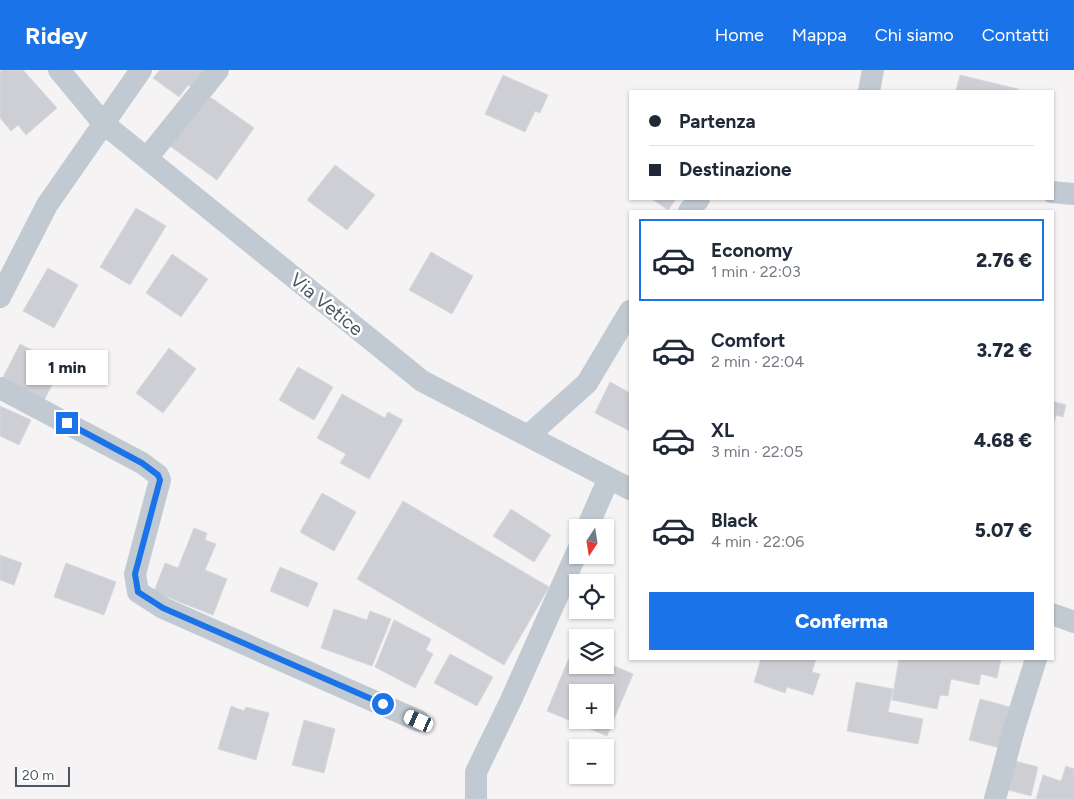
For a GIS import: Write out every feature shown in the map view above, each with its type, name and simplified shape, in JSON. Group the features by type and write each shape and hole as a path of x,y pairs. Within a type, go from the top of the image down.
{"street":[{"name":"Via Vetice","path":"59,70 103,123 422,381 629,488"},
{"path":"0,297 47,205 141,70"},
{"path":"147,158 218,70"},
{"path":"869,90 873,70"},
{"path":"1054,192 1074,194"},
{"path":"690,210 698,200"},
{"path":"528,436 587,383 629,313"},
{"path":"0,388 142,463 158,475 160,480 135,574 138,592 163,608 419,721"},
{"path":"591,519 609,478"},
{"path":"476,799 476,772 511,700 572,564"},
{"path":"1054,615 1074,622"},
{"path":"995,799 1036,660"}],"building":[{"path":"2,70 23,70 57,108 26,135 18,125 11,131 0,118 0,72"},
{"path":"160,70 209,70 194,89 188,85 179,97 153,78"},
{"path":"503,75 548,95 540,113 535,111 525,132 485,114"},
{"path":"960,75 1018,89 1018,90 956,90"},
{"path":"205,96 213,99 254,128 217,180 170,146"},
{"path":"335,165 375,195 347,230 307,200"},
{"path":"653,200 675,200 668,210"},
{"path":"136,208 166,226 130,285 100,267"},
{"path":"431,252 473,276 452,314 409,290"},
{"path":"172,254 208,279 181,317 146,293"},
{"path":"48,268 78,285 54,328 23,311"},
{"path":"20,344 62,366 42,404 0,383"},
{"path":"169,348 196,369 163,413 136,393"},
{"path":"298,367 333,387 314,420 279,400"},
{"path":"610,382 629,392 629,430 595,413"},
{"path":"342,394 385,418 388,412 403,420 369,479 340,463 346,454 317,438"},
{"path":"1054,402 1066,405 1063,417 1056,415 1054,422"},
{"path":"0,406 31,420 19,445 0,436"},
{"path":"322,493 356,512 334,551 300,532"},
{"path":"403,501 549,587 504,665 357,579"},
{"path":"511,509 551,535 534,562 493,536"},
{"path":"194,528 207,533 205,540 216,544 205,570 227,579 213,615 154,592 165,563 178,568"},
{"path":"0,555 22,563 14,585 0,580"},
{"path":"66,563 116,582 104,615 54,597"},
{"path":"280,567 318,583 308,607 270,591"},
{"path":"334,609 367,620 370,611 391,619 372,666 321,648"},
{"path":"394,620 431,639 426,650 433,654 415,688 375,667"},
{"path":"450,654 493,677 477,706 434,683"},
{"path":"569,658 569,674 614,674 614,666 633,674 614,719 614,684 569,684 569,720 547,711"},
{"path":"761,660 816,660 812,672 820,674 813,695 787,687 785,693 754,682"},
{"path":"899,660 1001,660 997,678 981,674 979,685 951,679 948,696 940,695 937,709 892,700"},
{"path":"856,682 893,689 888,712 923,719 918,744 847,731"},
{"path":"980,699 1010,707 1000,748 969,740"},
{"path":"231,706 244,711 246,707 269,713 256,760 218,749"},
{"path":"304,720 335,729 324,773 292,765"},
{"path":"590,729 610,729 607,736"},
{"path":"1015,761 1038,767 1031,796 1008,790"},
{"path":"1066,766 1074,769 1074,799 1036,799 1043,775 1061,781"}],"route":[{"path":"67,423 142,463 158,475 160,480 135,574 138,592 163,608 383,704"}]}
